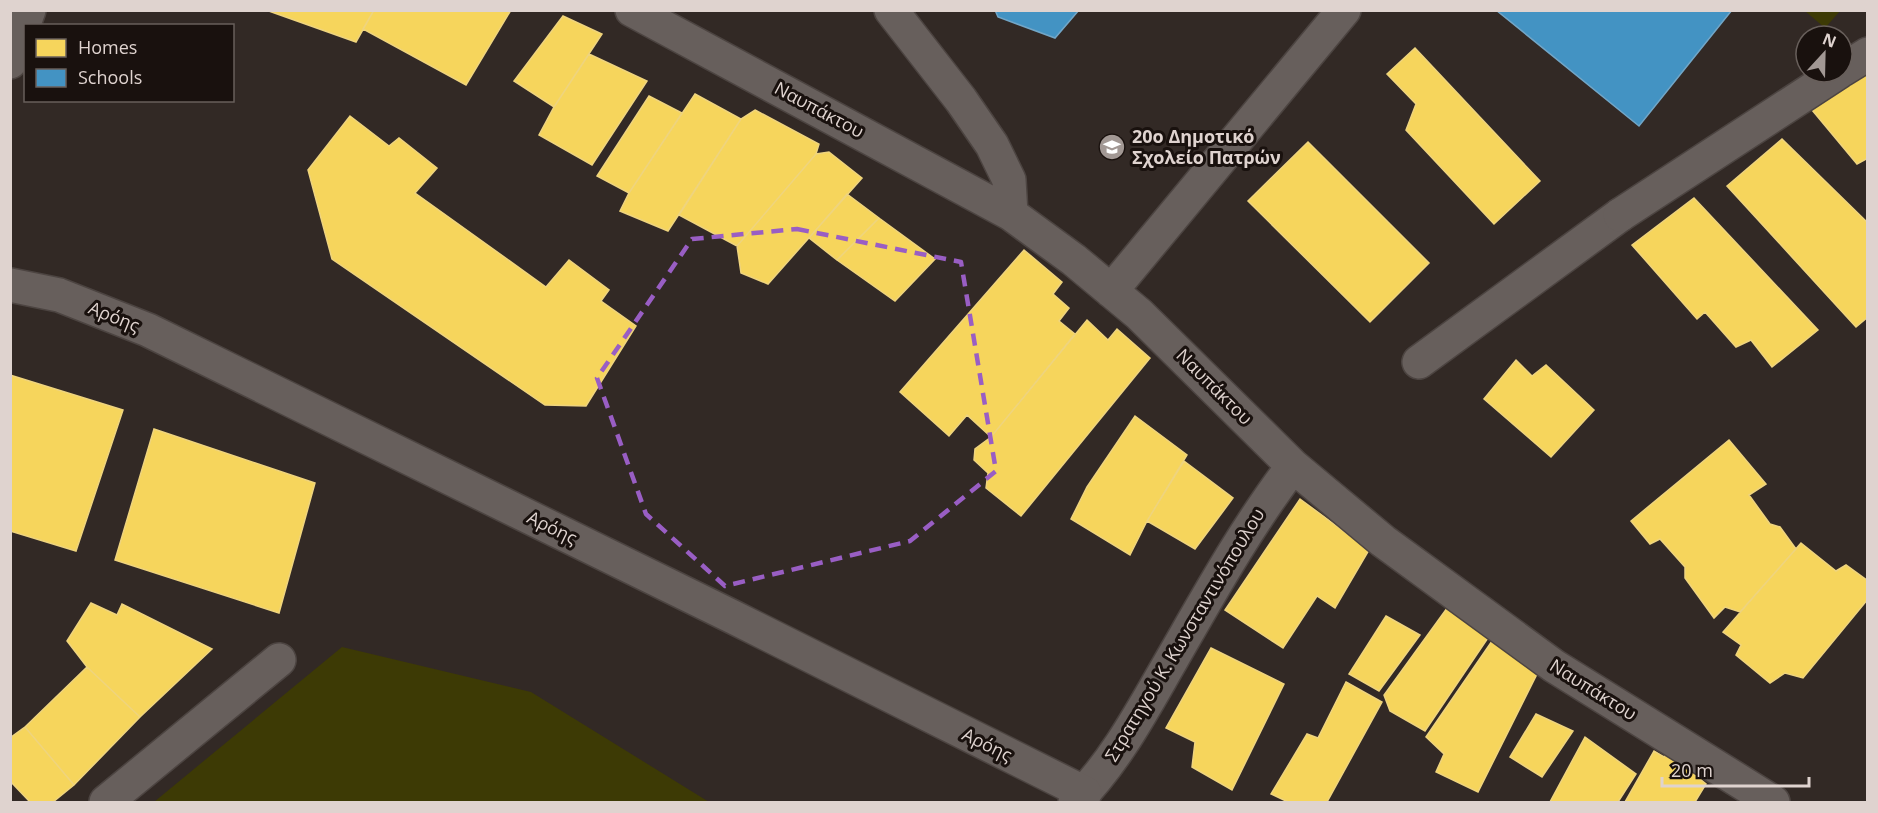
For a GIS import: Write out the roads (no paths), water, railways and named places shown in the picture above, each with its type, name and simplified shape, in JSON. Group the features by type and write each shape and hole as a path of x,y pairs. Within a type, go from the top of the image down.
{"street":[{"path":"10,62 29,10"},
{"name":"Ναυπάκτου","path":"632,10 1011,214 1111,291 1159,332 1293,466 1383,541 1554,666 1773,802"},
{"path":"891,10 961,100 992,145 1009,180 1011,214"},
{"path":"1111,291 1344,10"},
{"path":"1854,63 1868,54"},
{"path":"1419,362 1620,214 1821,84"},
{"name":"Αρόης","path":"10,285 59,296 148,330 722,612 1089,799"},
{"name":"Στρατηγού Κ. Κωνσταντινόπουλου","path":"1089,799 1265,503 1293,466"},
{"path":"105,802 279,660"}],"place":[{"name":"20ο Δημοτικό Σχολείο Πατρών","path":"1112,147"}]}
